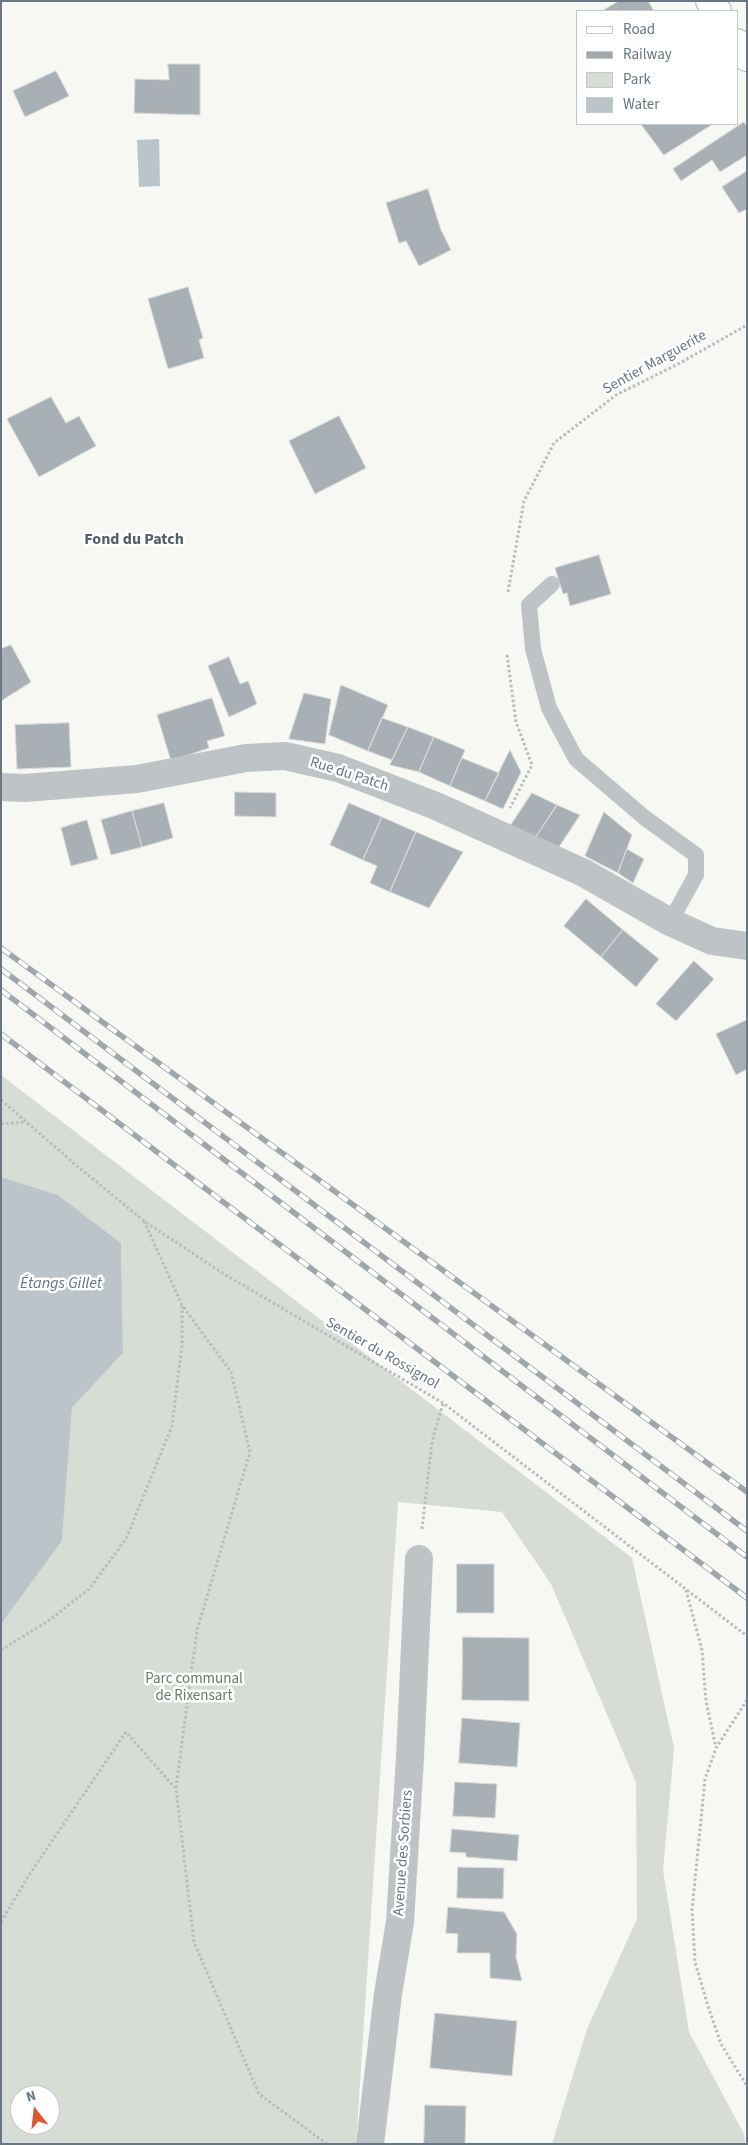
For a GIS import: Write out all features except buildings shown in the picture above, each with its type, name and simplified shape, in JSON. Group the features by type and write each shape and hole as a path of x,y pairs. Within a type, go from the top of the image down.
{"street":[{"path":"738,44 747,57"},
{"name":"Rue du Patch","path":"1,787 25,788 137,779 246,758 285,756 338,768 445,810 584,873 670,922 712,941 747,946"},
{"name":"Avenue des Sorbiers","path":"370,2144 388,1994 400,1922 419,1560"}],"lane":[{"path":"552,584 529,605 533,649 548,708 576,759 645,818 696,855 696,875 670,922"}],"path":[{"name":"Sentier Marguerite","path":"554,443 616,395 680,363 747,325"},
{"name":"Sentier du Rossignol","path":"1,1100 144,1221 224,1274 443,1403 747,1636"},
{"path":"1,1124 26,1122"},
{"path":"144,1221 182,1304 231,1372 250,1452 197,1630 176,1788 194,1942 260,2094 312,2135 327,2144"},
{"path":"1,1650 48,1621 89,1589 126,1539 172,1426 182,1345 182,1304"},
{"path":"419,1560 432,1442 443,1403"},
{"path":"686,1589 702,1650 706,1701 716,1748"},
{"path":"747,1700 716,1748 705,1779 692,1900 695,1962 721,2044 747,2086"},
{"path":"1,1922 29,1875 126,1732 176,1788"}],"green space":[{"name":"Parc communal de Rixensart","path":"1,1075 632,1558 674,1748 663,1870 689,2032 744,2134 745,2144 552,2144 587,2029 637,1919 636,1782 551,1584 502,1512 398,1502 356,2144 1,2144 1,1624 62,1541 72,1408 123,1353 121,1243 58,1195 1,1177"}],"water":[{"path":"159,139 160,186 139,187 137,140"},
{"name":"Étangs Gillet","path":"1,1177 58,1195 121,1243 123,1353 72,1408 62,1541 1,1624"}],"railway":[{"path":"1,948 747,1492"},
{"path":"1,969 747,1531"},
{"path":"1,990 747,1557"},
{"path":"1,1034 747,1598"}],"district":[{"name":"Fond du Patch","path":"134,540"}]}
